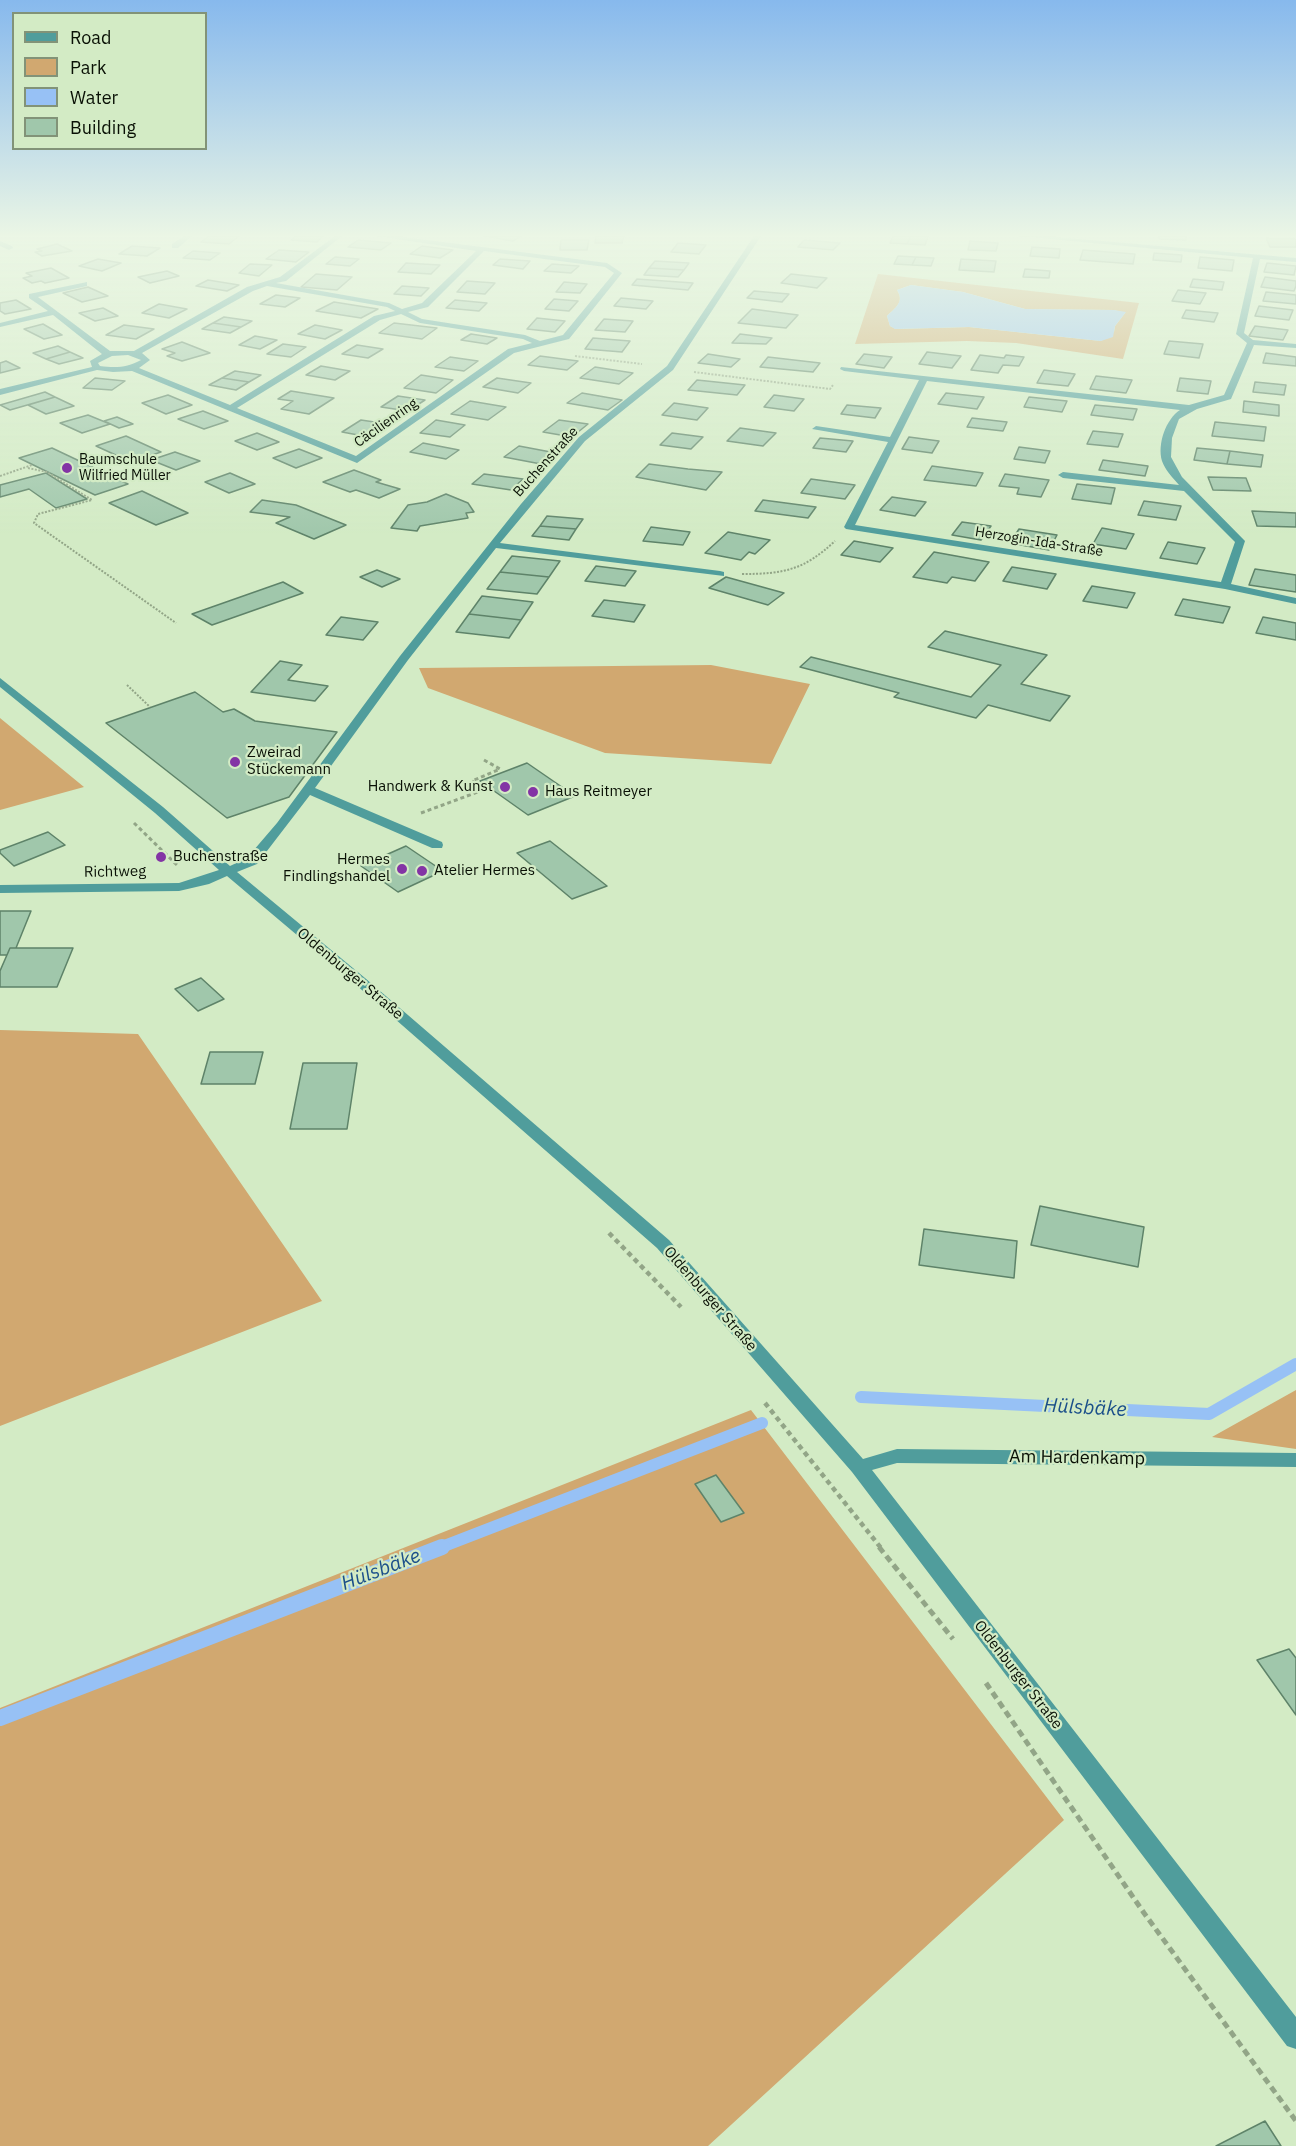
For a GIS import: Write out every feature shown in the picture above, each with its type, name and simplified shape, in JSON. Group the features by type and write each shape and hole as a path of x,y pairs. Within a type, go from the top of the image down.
{"street":[{"path":"85,336 108,354"},
{"path":"97,368 94,361 108,354 136,353 166,336"},
{"path":"229,409 347,336"},
{"path":"525,336 540,344"},
{"name":"Cäcilienring","path":"0,392 97,368 113,370 134,368 357,460 511,351 567,336"},
{"name":"Buchenstraße","path":"228,872 252,861 404,658 524,506 582,439 670,368 691,336"},
{"path":"1243,336 1251,342 1296,346"},
{"path":"844,369 1189,408 1212,404 1228,397 1251,342"},
{"path":"134,368 146,360 136,353"},
{"path":"849,527 891,440 924,379"},
{"path":"1189,408 1175,418 1166,447 1167,462 1189,489 1240,541 1225,586"},
{"path":"816,429 891,440"},
{"path":"1063,476 1189,489"},
{"name":"Herzogin-Ida-Straße","path":"849,527 1225,586 1296,601"},
{"path":"494,545 720,574"},
{"name":"Oldenburger Straße","path":"0,681 159,810 228,872 360,981 663,1244 859,1467 1296,2037"},
{"path":"308,789 437,845"},
{"name":"Richtweg","path":"0,889 179,887 228,872"},
{"name":"Am Hardenkamp","path":"859,1467 897,1456 1296,1460"}],"path":[{"path":"540,344 564,354 830,389 844,369"},
{"path":"0,476 32,465"},
{"path":"28,468 47,472 92,500 38,514 34,523 176,623"},
{"path":"720,574 776,574 812,563 849,527"},
{"path":"127,685 150,707"},
{"path":"389,824 488,789 472,781 500,769 484,760"},
{"path":"604,1228 687,1313"},
{"path":"757,1393 954,1641"},
{"path":"983,1678 1144,1913 1296,2121"}],"green space":[{"path":"858,336 1055,336 1101,341 1108,336 1130,336 1123,359 1016,343 967,341 855,344"},
{"path":"711,665 810,684 771,764 605,753 428,688 419,668"},
{"path":"0,718 84,787 0,810"},
{"path":"0,1030 138,1034 322,1301 0,1426"},
{"path":"1296,1390 1296,1449 1212,1437"},
{"path":"751,1410 1064,1820 708,2146 0,2146 0,1708"}],"water":[{"path":"1055,336 1113,336 1101,341"}],"building":[{"path":"38,336 57,336 44,339"},
{"path":"115,336 141,336 136,339"},
{"path":"255,336 277,340 260,349 239,345"},
{"path":"310,336 330,336 325,339"},
{"path":"402,336 426,336 422,339"},
{"path":"467,336 497,338 487,344 461,340"},
{"path":"738,336 772,338 766,344 732,343"},
{"path":"1250,336 1285,336 1283,340"},
{"path":"593,338 630,341 622,352 585,349"},
{"path":"1169,341 1203,344 1199,358 1164,354"},
{"path":"182,342 210,353 182,361 167,356 175,353 162,349"},
{"path":"283,344 306,347 291,357 267,354"},
{"path":"357,345 383,349 368,358 342,354"},
{"path":"58,346 70,352 46,359 33,353"},
{"path":"70,352 83,358 59,364 46,359"},
{"path":"927,352 961,356 952,368 919,364"},
{"path":"1266,353 1296,357 1296,366 1263,363"},
{"path":"708,354 740,359 731,367 698,363"},
{"path":"864,354 892,357 884,368 856,364"},
{"path":"980,355 1004,358 1006,355 1024,357 1019,366 1003,365 998,373 971,370"},
{"path":"540,356 578,361 567,370 528,365"},
{"path":"450,357 478,361 464,371 435,367"},
{"path":"768,357 820,363 813,372 760,367"},
{"path":"6,361 20,368 0,373 0,363"},
{"path":"321,366 350,371 335,380 306,375"},
{"path":"595,367 633,373 619,384 580,378"},
{"path":"1044,370 1075,374 1068,386 1037,383"},
{"path":"235,371 261,375 249,382 222,378"},
{"path":"421,375 453,380 436,393 404,388"},
{"path":"1096,376 1132,380 1126,393 1090,389"},
{"path":"95,378 125,381 112,390 83,388"},
{"path":"222,378 249,382 236,390 209,385"},
{"path":"497,378 531,383 518,393 483,387"},
{"path":"1180,378 1211,381 1208,394 1177,391"},
{"path":"697,380 745,385 737,395 688,390"},
{"path":"1255,382 1286,385 1284,395 1253,392"},
{"path":"291,391 334,398 309,414 281,409 293,401 278,399"},
{"path":"45,392 55,397 10,410 0,405"},
{"path":"582,393 622,400 608,410 567,403"},
{"path":"946,393 984,397 977,409 938,404"},
{"path":"168,395 192,405 166,414 142,403"},
{"path":"774,395 804,399 794,411 764,407"},
{"path":"398,396 425,400 408,411 381,407"},
{"path":"55,397 74,406 46,414 28,405"},
{"path":"1029,397 1067,401 1062,412 1024,407"},
{"path":"470,401 506,407 488,420 451,414"},
{"path":"1244,401 1279,405 1279,416 1243,412"},
{"path":"674,403 708,408 697,420 662,415"},
{"path":"847,405 881,408 875,418 841,414"},
{"path":"1095,405 1137,409 1133,420 1091,415"},
{"path":"203,411 228,421 204,429 178,419"},
{"path":"88,415 110,424 82,433 60,423"},
{"path":"117,417 133,424 119,428 104,421"},
{"path":"972,418 1007,422 1003,431 967,427"},
{"path":"361,420 388,424 369,437 342,432"},
{"path":"436,420 465,425 450,437 420,433"},
{"path":"559,420 588,424 572,437 543,432"},
{"path":"1215,422 1266,427 1264,441 1212,436"},
{"path":"740,428 776,433 763,446 727,441"},
{"path":"1093,431 1123,434 1118,447 1087,444"},
{"path":"257,433 279,442 257,450 235,441"},
{"path":"672,433 703,437 691,449 660,445"},
{"path":"126,436 161,452 131,462 96,446"},
{"path":"909,437 939,441 932,453 902,449"},
{"path":"820,438 853,441 846,452 813,448"},
{"path":"423,443 459,450 446,459 410,452"},
{"path":"519,446 556,453 541,464 504,457"},
{"path":"1019,447 1050,451 1045,463 1014,459"},
{"name":"Baumschule Wilfried Müller","path":"52,448 128,484 95,495 19,458"},
{"path":"1197,448 1230,451 1227,464 1194,460"},
{"path":"299,449 322,458 296,468 273,458"},
{"path":"1230,451 1263,455 1261,467 1227,464"},
{"path":"175,452 200,461 176,470 151,460"},
{"path":"1103,460 1148,466 1145,476 1099,470"},
{"path":"649,464 722,472 706,490 636,477"},
{"path":"932,466 983,473 976,486 924,480"},
{"path":"354,470 381,480 376,482 400,489 379,498 356,490 350,492 323,482"},
{"path":"46,473 87,499 56,508 29,489 0,497 0,485"},
{"path":"230,473 255,484 229,493 205,482"},
{"path":"484,474 523,479 511,490 472,484"},
{"path":"1005,474 1049,480 1041,497 1017,494 1019,488 999,486"},
{"path":"1208,477 1246,478 1251,491 1213,490"},
{"path":"811,479 855,485 845,499 801,493"},
{"path":"1077,484 1115,488 1111,504 1072,499"},
{"path":"142,491 188,513 156,525 109,503"},
{"path":"446,494 468,503 474,512 466,513 468,518 420,526 417,531 391,528 408,505 427,502"},
{"path":"892,497 926,502 915,516 880,510"},
{"path":"262,500 296,505 346,525 314,539 276,523 290,517 250,512"},
{"path":"763,500 816,507 808,518 755,511"},
{"path":"1144,501 1181,506 1176,520 1138,515"},
{"path":"1252,511 1296,513 1296,527 1257,526"},
{"path":"547,516 583,519 576,529 540,526"},
{"path":"962,522 991,526 981,540 952,535"},
{"path":"540,526 576,529 569,540 532,536"},
{"path":"651,527 690,532 683,545 643,541"},
{"path":"1102,528 1134,534 1126,549 1093,544"},
{"path":"1019,529 1057,535 1049,550 1010,543"},
{"path":"728,532 770,540 755,554 749,552 741,560 705,553"},
{"path":"854,541 893,548 880,562 841,555"},
{"path":"1168,542 1205,548 1197,564 1160,558"},
{"path":"934,552 989,562 975,581 952,577 947,583 913,577"},
{"path":"512,556 560,561 549,577 500,572"},
{"path":"596,566 636,571 625,586 585,581"},
{"path":"1012,567 1056,574 1047,589 1003,581"},
{"path":"1255,569 1296,575 1296,592 1249,585"},
{"path":"377,570 400,579 382,587 360,577"},
{"path":"500,572 549,577 537,594 487,589"},
{"path":"726,577 784,593 768,605 709,588"},
{"path":"283,582 303,593 212,625 192,614"},
{"path":"1092,586 1135,593 1127,608 1083,601"},
{"path":"482,596 533,602 521,620 469,614"},
{"path":"1183,599 1230,607 1223,623 1175,615"},
{"path":"604,600 645,605 634,622 592,616"},
{"path":"469,614 521,620 509,638 456,632"},
{"path":"341,617 378,622 363,640 326,635"},
{"path":"1263,617 1296,623 1296,640 1256,633"},
{"path":"945,631 1047,655 1021,684 1070,696 1050,721 988,705 976,718 894,697 899,693 800,667 811,657 971,697 1001,665 928,647"},
{"path":"280,661 302,665 288,680 328,686 315,701 251,692"},
{"name":"Zweirad Stückemann","path":"195,692 223,712 234,709 255,721 337,732 289,797 227,818 106,723"},
{"name":"Haus Reitmeyer","path":"527,763 575,796 528,815 480,781"},
{"path":"48,832 65,845 14,866 0,853 0,850"},
{"path":"550,841 607,886 572,899 517,853"},
{"name":"Hermes Findlingshandel","path":"406,846 443,871 398,892 361,866"},
{"path":"0,911 31,911 16,948 10,948 7,955 0,955"},
{"path":"10,948 73,948 57,987 0,987 0,971"},
{"path":"201,978 224,999 198,1011 175,989"},
{"path":"210,1052 263,1052 255,1084 201,1084"},
{"path":"303,1063 357,1063 347,1129 290,1129"},
{"path":"1040,1206 1144,1227 1138,1267 1031,1245"},
{"path":"924,1229 1017,1241 1014,1278 919,1265"},
{"path":"716,1475 744,1513 721,1522 695,1484"},
{"path":"1289,1649 1296,1658 1296,1715 1257,1660"},
{"path":"1265,2121 1281,2146 1216,2146"}],"waterway":[{"name":"Hülsbäke","path":"861,1397 1209,1414 1296,1364"},
{"name":"Hülsbäke","path":"439,1548 762,1423"},
{"name":"Hülsbäke","path":"0,1718 442,1547"}],"place":[{"name":"Baumschule Wilfried Müller","path":"67,468"},
{"name":"Zweirad Stückemann","path":"235,762"},
{"name":"Handwerk & Kunst","path":"505,787"},
{"name":"Haus Reitmeyer","path":"533,792"},
{"name":"Buchenstraße","path":"161,857"},
{"name":"Hermes Findlingshandel","path":"402,869"},
{"name":"Atelier Hermes","path":"422,871"}]}
